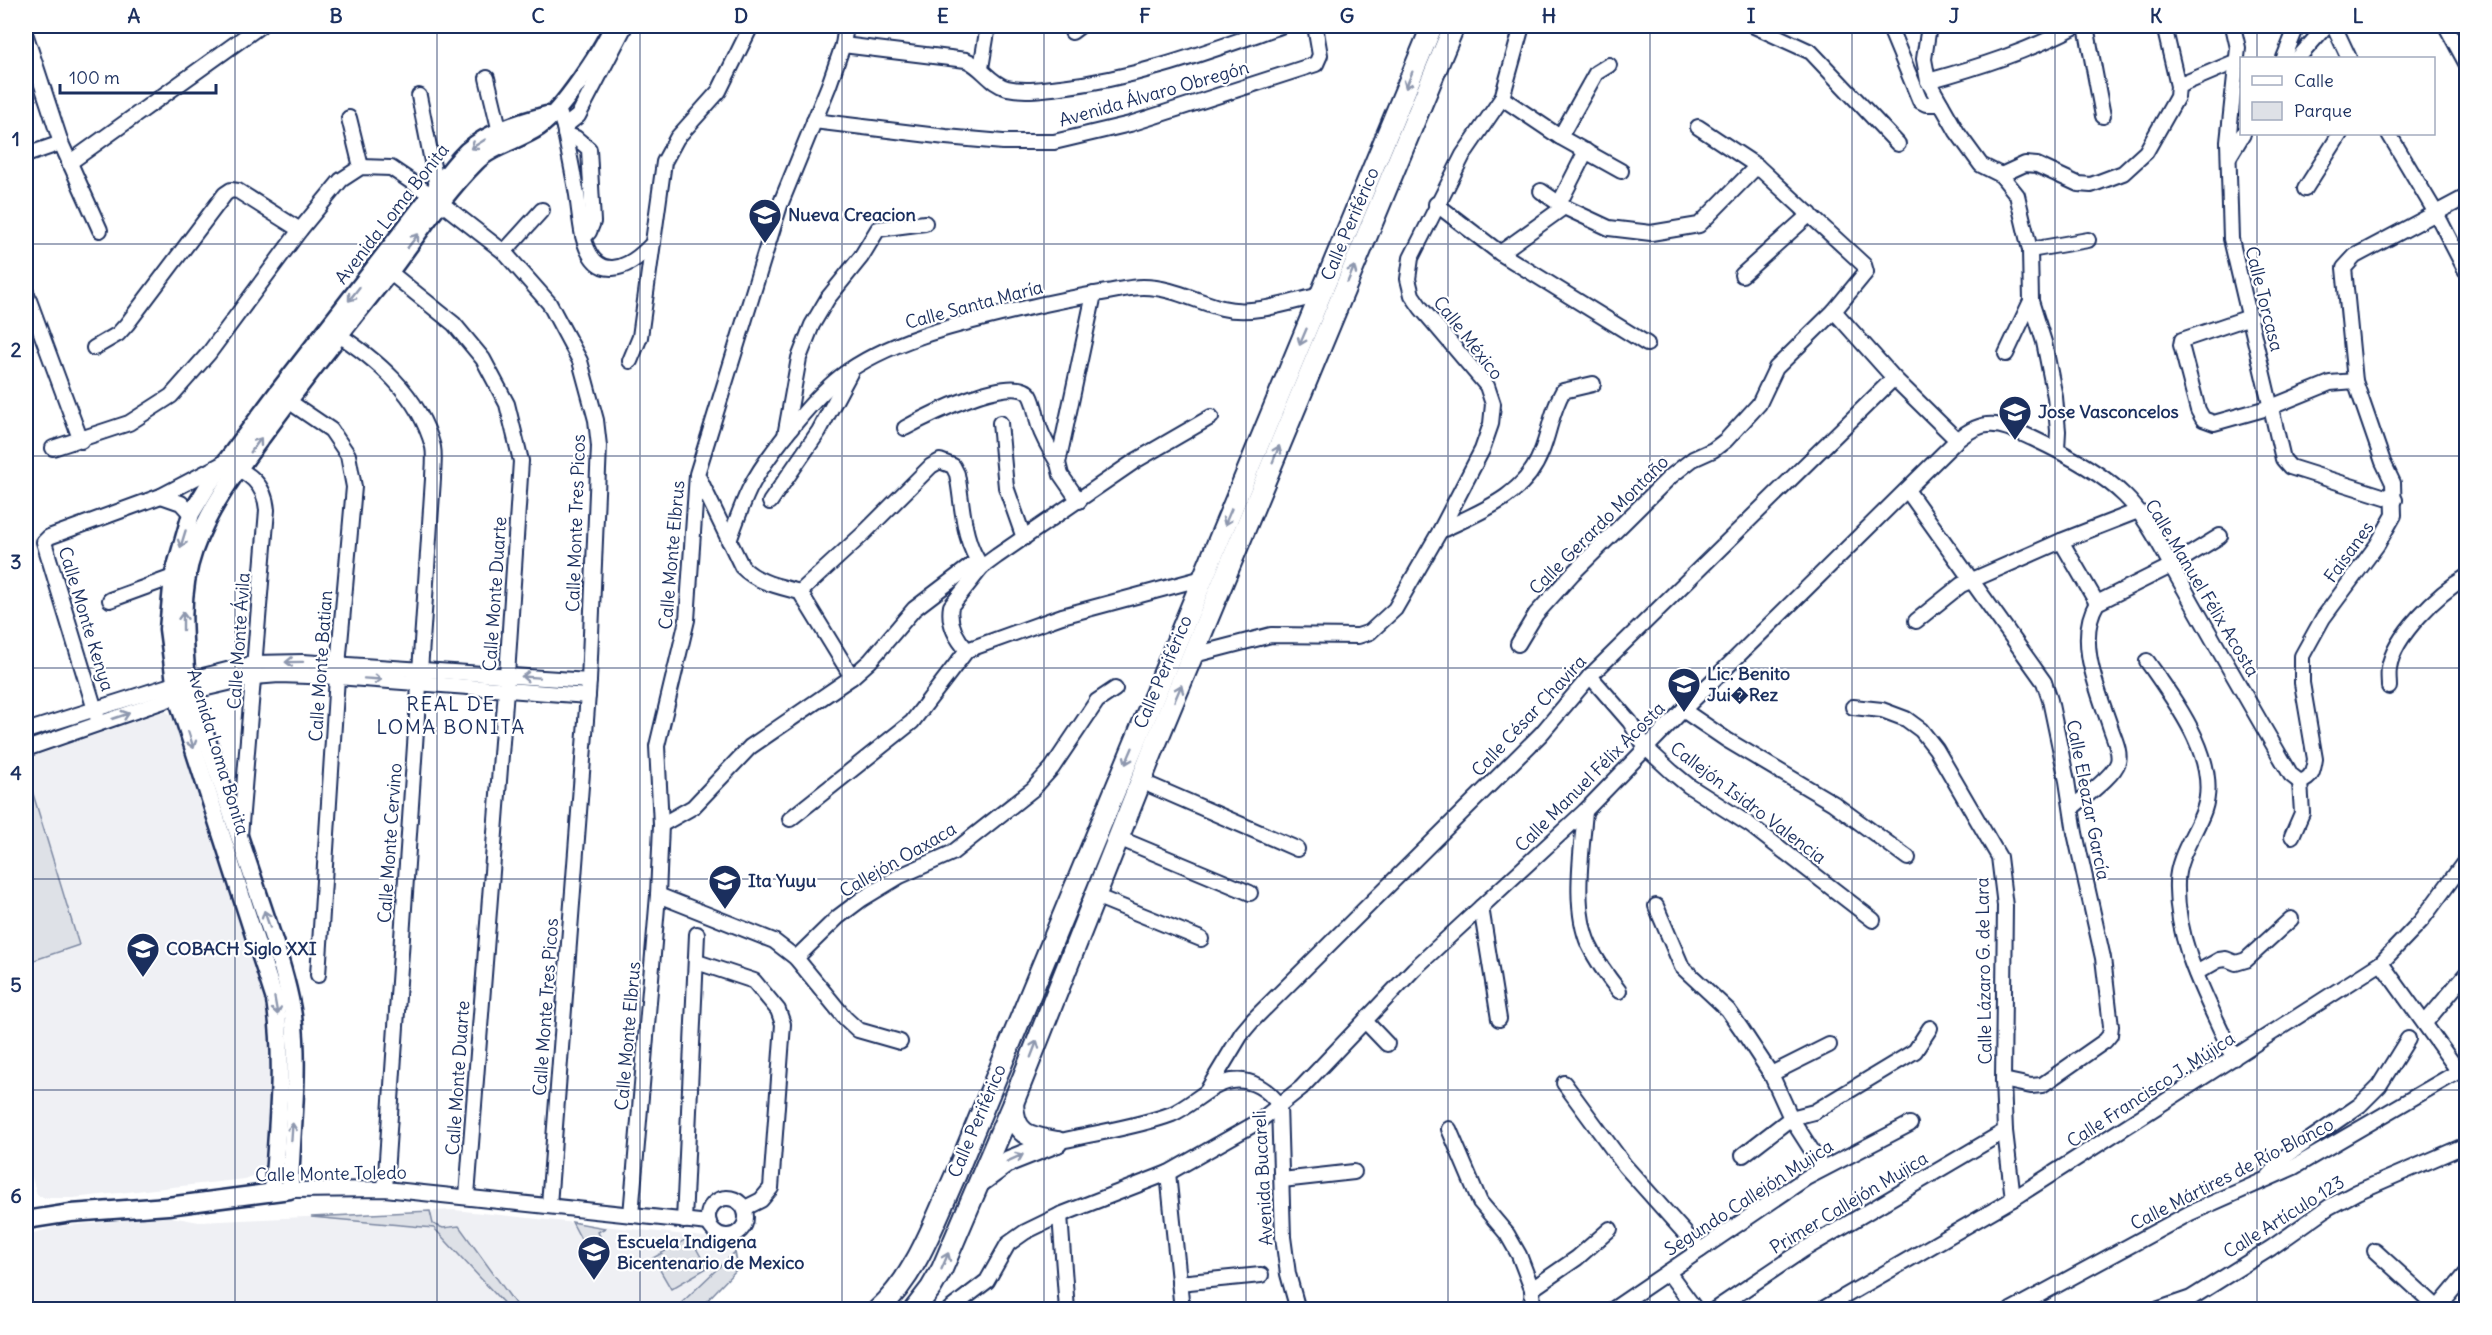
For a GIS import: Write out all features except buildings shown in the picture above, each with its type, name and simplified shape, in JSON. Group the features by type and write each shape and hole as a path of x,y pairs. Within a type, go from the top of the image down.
{"highway":[{"name":"Calle Periférico","path":"878,1310 913,1265 956,1174 1431,26"},
{"name":"Calle Periférico","path":"914,1310 937,1279 1013,1103 1156,743 1454,26"},
{"path":"1066,966 1083,952 1152,786 1159,761 1156,743"},
{"path":"1013,1103 1014,1121 1023,1133 1057,1142"},
{"path":"978,1184 1000,1165 1057,1142"}],"main road":[{"path":"555,112 605,42 613,26"},
{"name":"Avenida Loma Bonita","path":"281,1190 280,1040 275,1000 182,688 168,628 169,597 173,577 191,514 232,465 384,267 468,150 500,132 555,112"},
{"name":"Avenida Loma Bonita","path":"436,195 477,161 536,129 555,112"},
{"name":"Avenida Loma Bonita","path":"232,465 193,552 186,579 182,688 240,842 282,968 293,1016 295,1080 281,1190"},
{"name":"Calle Monte Toledo","path":"26,1216 168,1206 281,1190"}],"street":[{"path":"69,163 260,26"},
{"path":"564,131 578,116 626,26"},
{"path":"630,361 640,337 664,162 677,138 719,91 751,26"},
{"name":"Calle Monte Elbrus","path":"631,1215 658,895 661,825 657,746 687,620 697,474 780,205 843,45 846,26"},
{"path":"981,68 988,26"},
{"path":"843,45 966,60 981,68 994,81 1007,88 1031,90 1072,86 1139,73 1281,26"},
{"name":"Avenida Álvaro Obregón","path":"814,121 946,138 1003,142 1054,142 1130,124 1316,64 1320,59 1315,26"},
{"name":"Calle México","path":"1194,655 1271,635 1358,636 1370,632 1395,609 1440,531 1482,450 1491,424 1493,404 1487,386 1444,337 1412,295 1408,279 1411,258 1436,204 1463,155 1502,98 1522,26"},
{"path":"1754,26 1811,52 1898,144"},
{"path":"1889,26 1920,101 1926,104 1941,104"},
{"path":"1929,26 1924,59 1928,81 1957,132 1981,165 2001,175 2017,195 2030,250 2031,301 2044,342 2055,397 2058,431 2056,449"},
{"path":"1928,81 1988,64 2047,41 2076,26"},
{"path":"2086,26 2103,116"},
{"path":"2001,175 2025,164 2037,165 2078,184 2091,185 2123,173 2146,152 2177,97 2178,86 2164,26"},
{"name":"Calle Torcasa","path":"2233,26 2238,48 2228,142 2231,239 2283,459 2290,467 2395,500"},
{"path":"2284,57 2297,26"},
{"path":"2299,57 2326,26"},
{"path":"2334,26 2349,57"},
{"path":"2446,26 2466,63"},
{"path":"27,44 61,143 100,230"},
{"path":"2178,86 2237,61"},
{"path":"1560,137 1596,73 1609,65"},
{"path":"487,78 500,132"},
{"path":"419,96 436,195"},
{"path":"1502,98 1560,137 1621,171"},
{"path":"555,112 564,131 584,237 595,261 610,268 630,264 653,243"},
{"path":"52,448 81,441 129,423 171,396 209,353 341,180 361,167 349,117"},
{"path":"1698,127 1758,166 1810,214 1742,275"},
{"path":"564,131 584,143 591,156 593,222 584,237"},
{"path":"2229,157 2241,135"},
{"path":"2305,189 2339,135"},
{"path":"2390,135 2436,213 2466,271"},
{"path":"26,155 61,143"},
{"path":"1500,253 1561,205 1586,151"},
{"path":"1541,191 1561,205 1609,228 1638,233 1699,225 1758,166"},
{"name":"Calle Monte Tres Picos","path":"361,167 391,168 436,195 504,252 549,303 567,333 580,361 596,420 599,446 588,688 549,1206"},
{"path":"94,348 118,334 127,324 225,194 231,190 238,191 300,231"},
{"path":"1436,204 1500,253 1647,344"},
{"path":"2436,213 2463,204"},
{"path":"504,252 542,210"},
{"name":"Faisanes","path":"2300,782 2308,779 2314,771 2315,759 2302,683 2302,656 2323,618 2388,528 2394,515 2393,483 2355,381 2344,268 2348,262 2436,213"},
{"name":"Calle Gerardo Montaño","path":"1518,644 1536,614 1573,573 1654,493 1680,468 1726,440 1759,404 1776,368 1834,311 1866,272 1865,268 1810,214"},
{"path":"785,437 799,358 819,310 861,257 878,229 926,223"},
{"path":"2030,250 2088,240"},
{"name":"Calle Monte Duarte","path":"384,267 454,324 470,341 496,381 513,423 521,461 507,683 467,1196"},
{"name":"Calle Santa María","path":"729,541 749,489 768,458 822,394 851,371 906,342 935,332 1046,303 1139,287 1155,287 1222,308 1237,310 1320,295"},
{"path":"26,292 81,441"},
{"path":"1058,463 1094,294"},
{"path":"2006,354 2031,301"},
{"path":"1834,311 1894,378 1957,440"},
{"path":"2250,318 2182,340 2181,345 2198,410 2203,419 2214,423 2271,407 2330,383 2355,381"},
{"name":"Calle Monte Cervino","path":"333,331 366,354 402,386 423,421 433,448 433,479 385,1189"},
{"path":"770,502 819,431 851,371"},
{"name":"Calle César Chavira","path":"1208,1091 1252,1020 1541,734 1590,676 1894,378"},
{"path":"1440,531 1509,496 1524,480 1541,454 1554,407 1563,391 1593,384"},
{"path":"905,428 968,399 1008,389 1022,390 1030,395 1044,441 1058,463 1061,475 1079,501"},
{"name":"Calle Monte Batian","path":"283,397 331,430 348,455 354,487 338,671 318,975"},
{"path":"661,825 693,807 750,747 852,677 870,661 914,609 980,564 1024,538 1158,446 1211,417"},
{"path":"1000,423 1006,487 1024,538"},
{"name":"Calle Manuel Félix Acosta","path":"949,1310 987,1281 1008,1244 1025,1232 1060,1215 1168,1173 1258,1122 1315,1075 1414,969 1585,811 1683,710 1957,440 1971,428 1981,424 1996,424 2056,449 2125,496 2138,511 2171,566 2291,775 2300,782"},
{"path":"800,592 931,465 940,461 953,466 957,474 966,532 980,564"},
{"name":"Calle Monte Kenya","path":"99,723 44,542 49,537 161,496 232,465"},
{"name":"Calle Monte Ávila","path":"232,465 252,476 260,485 267,510 240,842"},
{"path":"697,474 736,558 752,577 800,592 852,677"},
{"name":"Calle Eleazar García","path":"1907,490 2044,682 2073,807 2075,832 2103,958 2110,1035 2105,1041 2042,1085 2031,1086 2003,1080"},
{"path":"161,496 181,502 191,514"},
{"path":"1916,621 1952,591 1971,581 2061,541 2138,511"},
{"path":"2073,807 2110,774 2118,762 2117,747 2088,650 2087,630 2097,603 2171,566 2220,536"},
{"path":"2061,541 2097,603"},
{"path":"967,650 958,640 951,624 951,606 980,564"},
{"path":"110,600 173,577"},
{"path":"2389,687 2392,656 2405,635 2436,600 2451,586 2466,577"},
{"path":"790,819 912,722 967,650 1062,616 1203,578"},
{"path":"2147,662 2175,700 2204,757 2207,779 2205,807 2176,879 2183,938 2234,1058"},
{"path":"26,731 95,708 255,670 279,675 338,671 588,688"},
{"name":"Callejón Isidro Valencia","path":"1590,676 1630,722 1646,748 1689,786 1750,825 1873,920"},
{"path":"26,749 99,723 182,688"},
{"name":"Callejón Oaxaca","path":"796,958 838,917 862,899 900,876 952,853 1033,789 1052,768 1097,701 1115,689"},
{"name":"Calle Lázaro G. de Lara","path":"1853,707 1881,710 1906,718 1921,730 1936,749 1999,857 2005,906 2003,1080 2013,1199"},
{"path":"1683,710 1737,746 1833,803 1908,858"},
{"path":"2292,836 2302,813 2300,782"},
{"path":"1152,786 1297,849"},
{"path":"1585,811 1580,899 1588,942 1600,967 1619,991"},
{"path":"1128,842 1250,893"},
{"name":"Calle Francisco J. Mújica","path":"1821,1310 2013,1199 2381,963 2421,921 2466,860"},
{"path":"658,895 774,941 796,958 845,1018 858,1030 900,1042"},
{"path":"1105,900 1202,939"},
{"path":"1656,906 1682,967 1728,1010 1771,1074 1791,1118 1823,1168"},
{"path":"1481,907 1499,1019"},
{"path":"2196,973 2219,960 2226,959 2236,963 2246,960 2291,919"},
{"path":"684,1221 697,934"},
{"path":"697,962 754,981 778,1010 783,1024 772,1180 767,1195 745,1208"},
{"path":"2381,963 2463,1070"},
{"path":"2425,1023 2466,974"},
{"path":"1365,1021 1387,1044"},
{"path":"1743,1155 1791,1118 1814,1112 1915,1051 1930,1028"},
{"path":"2265,1180 2286,1156 2360,1105 2379,1086 2408,1039"},
{"path":"1771,1074 1829,1045"},
{"name":"Calle Mártires de Río Blanco","path":"2011,1310 2190,1213 2300,1163 2463,1070"},
{"name":"Avenida Bucareli","path":"1057,1142 1157,1120 1195,1102 1208,1091 1230,1081 1254,1083 1273,1096 1279,1105 1286,1257 1298,1310"},
{"path":"1564,1083 1625,1167 1700,1250"},
{"name":"Segundo Callejón Mujica","path":"1612,1310 1823,1168 1910,1124"},
{"path":"1449,1129 1480,1202 1507,1234 1519,1255 1532,1289 1533,1310"},
{"name":"Primer Callejón Mujica","path":"1714,1310 1803,1250 2006,1131"},
{"name":"Calle Artículo 123","path":"2157,1310 2191,1298 2271,1248 2329,1207 2357,1192 2466,1145"},
{"path":"1282,1180 1354,1172"},
{"path":"1168,1173 1182,1310"},
{"name":"Calle Monte Toledo","path":"281,1190 385,1189 709,1223"},
{"path":"723,1197 736,1199 745,1208 747,1221 740,1232 735,1235 722,1236 716,1233 709,1223 708,1216 712,1204 723,1197"},
{"path":"1060,1215 1067,1310"},
{"path":"1532,1289 1576,1258 1610,1228"},
{"path":"2375,1251 2438,1309 2466,1274"},
{"path":"1668,1272 1696,1310"},
{"path":"1179,1283 1261,1275"}],"shaded area":[{"name":"COBACH Siglo XXI","path":"165,711 172,715 252,947 269,1009 271,1041 268,1146 264,1166 258,1174 245,1179 73,1198 44,1198 37,1195 26,1156 26,759"},
{"path":"454,1210 705,1237 735,1252 675,1309 26,1310 26,1235 56,1227 166,1216 199,1222"}],"green space":[{"path":"30,784 79,945 26,963 26,785"},
{"path":"430,1211 433,1224 443,1228 459,1226 519,1309 509,1309 434,1228 311,1217"},
{"path":"572,1222 605,1228 598,1232 600,1236 584,1245"},
{"path":"690,1237 707,1268 671,1289 653,1258"},
{"path":"735,1252 738,1268 699,1309 675,1309"}],"place":[{"name":"Nueva Creacion","path":"765,244"},
{"name":"Jose Vasconcelos","path":"2015,441"},
{"name":"Lic. Benito Jui�Rez","path":"1684,713"},
{"name":"Ita Yuyu","path":"725,910"},
{"name":"COBACH Siglo XXI","path":"143,978"},
{"name":"Escuela Indigena Bicentenario de Mexico","path":"594,1281"}],"district":[{"name":"REAL DE LOMA BONITA","path":"451,716"}]}
